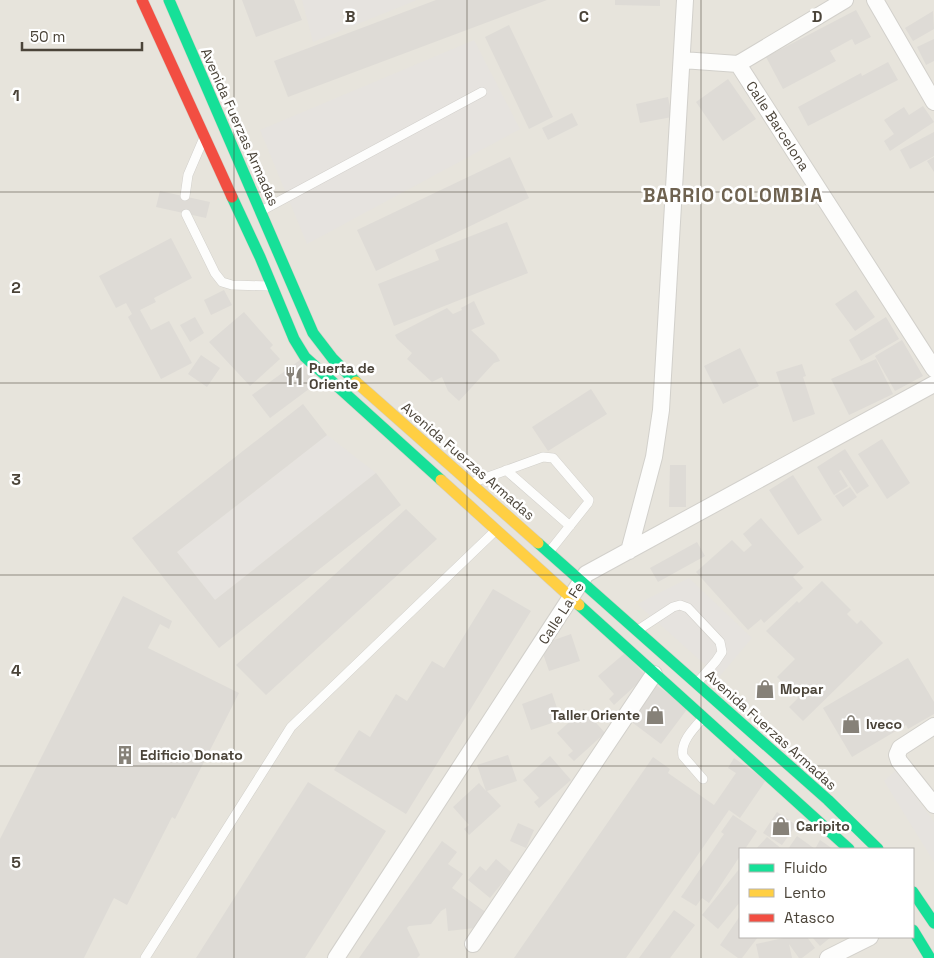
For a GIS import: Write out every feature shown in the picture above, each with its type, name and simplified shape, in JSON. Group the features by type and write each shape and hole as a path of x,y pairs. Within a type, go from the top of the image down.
{"street":[{"name":"Avenida Fuerzas Armadas","path":"142,0 261,211 313,333 321,344 362,388 828,800 877,848"},
{"name":"Avenida Fuerzas Armadas","path":"169,0 272,286 294,339 305,357 848,848"},
{"path":"629,551 654,457 661,410 685,0"},
{"path":"682,60 738,64 845,0"},
{"path":"875,0 934,102"},
{"name":"Calle Barcelona","path":"738,64 934,369"},
{"name":"Calle La Fe","path":"336,958 586,574 934,384"},
{"path":"473,944 654,674"},
{"path":"934,726 900,748 897,755 899,761 934,805"},
{"path":"914,894 927,915"},
{"path":"914,932 930,958"},
{"path":"828,958 868,938"}],"lane":[{"path":"261,211 482,92"},
{"path":"185,196 188,176 214,129"},
{"path":"186,214 215,273 222,282 232,285 272,286"},
{"path":"452,491 543,457 552,458 589,500 536,567"},
{"path":"506,470 570,526"},
{"path":"145,958 291,727 496,530"},
{"path":"637,630 673,607 680,605 688,608 720,642 722,652 696,683"},
{"path":"703,718 695,726 682,751 683,756 703,779"}],"shaded area":[{"path":"0,0 934,0 934,958 0,958"},
{"path":"302,0 417,0 313,42"},
{"path":"474,40 520,129 307,244 260,130"},
{"path":"327,435 376,473 215,600 177,552"},
{"path":"689,578 752,638 719,677 637,604"},
{"path":"896,770 934,822 934,862 884,781"}],"building":[{"path":"242,0 294,0 302,20 256,37"},
{"path":"436,0 547,0 288,97 274,61"},
{"path":"615,0 660,0 660,6 615,5"},
{"path":"856,10 871,37 855,45 852,39 830,51 836,61 783,89 766,57"},
{"path":"933,11 934,29 913,41 905,28"},
{"path":"509,25 553,117 529,129 485,37"},
{"path":"934,39 934,61 926,65 917,47"},
{"path":"888,62 898,80 808,126 798,107 861,73 862,76"},
{"path":"728,79 756,119 723,141 696,102"},
{"path":"668,97 672,117 640,123 636,104"},
{"path":"923,106 934,122 890,151 884,141 894,134 884,120 904,107 909,115"},
{"path":"572,113 578,125 548,140 542,128"},
{"path":"934,132 934,156 910,169 900,150"},
{"path":"510,157 529,198 376,271 357,230"},
{"path":"934,157 934,172 927,161"},
{"path":"160,191 210,202 206,218 156,207"},
{"path":"507,222 528,273 394,326 378,284 439,260 435,250"},
{"path":"171,238 192,278 154,298 156,302 140,310 151,330 169,321 192,363 161,379 128,317 132,314 126,303 116,308 99,276"},
{"path":"224,290 232,305 211,315 204,300"},
{"path":"856,290 875,317 855,331 835,304"},
{"path":"474,301 485,324 471,330 496,354 500,361 494,363 459,401 448,391 442,377 432,382 407,359 412,353 395,335 447,308 453,314"},
{"path":"244,312 273,345 270,348 280,359 250,386 209,342"},
{"path":"195,317 204,333 190,342 180,325"},
{"path":"886,317 899,339 861,361 849,340"},
{"path":"902,340 923,376 895,391 875,356"},
{"path":"740,348 759,386 723,404 704,366"},
{"path":"201,355 220,368 207,387 188,374"},
{"path":"876,359 893,394 849,415 831,379"},
{"path":"300,360 317,383 270,418 252,395"},
{"path":"802,364 806,376 803,377 815,414 793,422 776,372"},
{"path":"591,389 607,414 548,451 532,427"},
{"path":"303,404 327,435 177,552 215,600 376,473 401,505 219,648 132,538"},
{"path":"882,439 910,483 887,499 858,454"},
{"path":"845,449 869,486 857,494 841,470 839,471 848,486 834,495 817,467"},
{"path":"670,465 686,465 686,507 669,507"},
{"path":"793,475 822,520 798,535 769,490"},
{"path":"850,487 857,497 843,507 835,496"},
{"path":"406,509 437,539 266,695 236,665"},
{"path":"761,518 804,567 793,577 803,588 764,623 761,619 748,630 696,572 732,540 744,552 752,545 743,534"},
{"path":"697,542 705,556 658,582 650,568"},
{"path":"822,581 851,610 847,614 857,624 861,620 883,643 803,721 789,707 798,698 777,677 795,659 766,631 797,601 799,603"},
{"path":"493,589 531,611 406,814 334,770 359,730 370,737 396,694 407,701 432,661 444,668"},
{"name":"Edificio Donato","path":"123,596 172,621 169,629 160,624 148,648 239,693 175,819 172,817 127,905 114,898 84,958 0,958 0,839"},
{"path":"571,634 580,661 549,671 540,645"},
{"path":"625,653 646,676 614,705 609,699 614,694 598,676"},
{"path":"908,658 934,702 934,714 908,729 906,725 852,757 823,708"},
{"path":"656,685 688,708 661,744 629,720"},
{"path":"552,693 561,720 531,730 522,704"},
{"path":"584,709 605,733 574,761 568,755 573,751 557,733"},
{"path":"508,755 517,781 487,791 501,806 469,835 464,829 469,825 453,807 479,783 486,791 477,765"},
{"path":"550,756 571,780 539,808 534,802 539,798 523,780"},
{"path":"653,757 670,769 668,773 714,805 736,773 728,768 734,758 766,780 740,818 729,810 626,958 514,958"},
{"path":"308,782 386,831 305,958 196,958"},
{"path":"777,812 796,825 782,845 763,833"},
{"path":"733,815 757,831 746,848 739,848 739,858 709,903 702,898 696,906 681,897 724,834 721,832"},
{"path":"518,823 534,830 526,848 510,841"},
{"path":"797,836 814,848 789,848"},
{"path":"767,837 781,848 757,848"},
{"path":"820,840 832,848 816,848"},
{"path":"442,841 457,852 448,864 463,874 452,888 487,913 475,928 448,931 446,908 441,911 431,924 409,926 407,928 420,955 417,958 359,958"},
{"path":"496,859 511,872 490,898 468,880 480,866 486,871"},
{"path":"739,869 739,903 718,929 702,915"},
{"path":"674,910 695,925 670,958 639,958"},
{"path":"739,917 739,938 757,938 742,958 738,958 720,945"},
{"path":"783,938 808,938 815,948 802,958 799,958 789,944 792,958 759,958 756,944"},
{"path":"813,938 830,938 820,946"}],"traffic: fast":[{"path":"169,0 313,333 333,359 356,382"},
{"path":"232,197 260,257 294,339 305,357 441,480"},
{"path":"538,543 828,800 877,848"},
{"path":"579,605 848,848"},
{"path":"914,893 934,923"},
{"path":"914,932 930,958"}],"traffic: slow":[{"path":"356,382 538,543"},
{"path":"441,480 579,605"}],"traffic: jam":[{"path":"142,0 232,197"}],"place":[{"name":"Puerta de Oriente","path":"294,376"},
{"name":"Mopar","path":"765,689"},
{"name":"Taller Oriente","path":"655,715"},
{"name":"Iveco","path":"851,724"},
{"name":"Edificio Donato","path":"125,755"},
{"name":"Caripito","path":"781,826"}],"district":[{"name":"BARRIO COLOMBIA","path":"733,195"}]}
